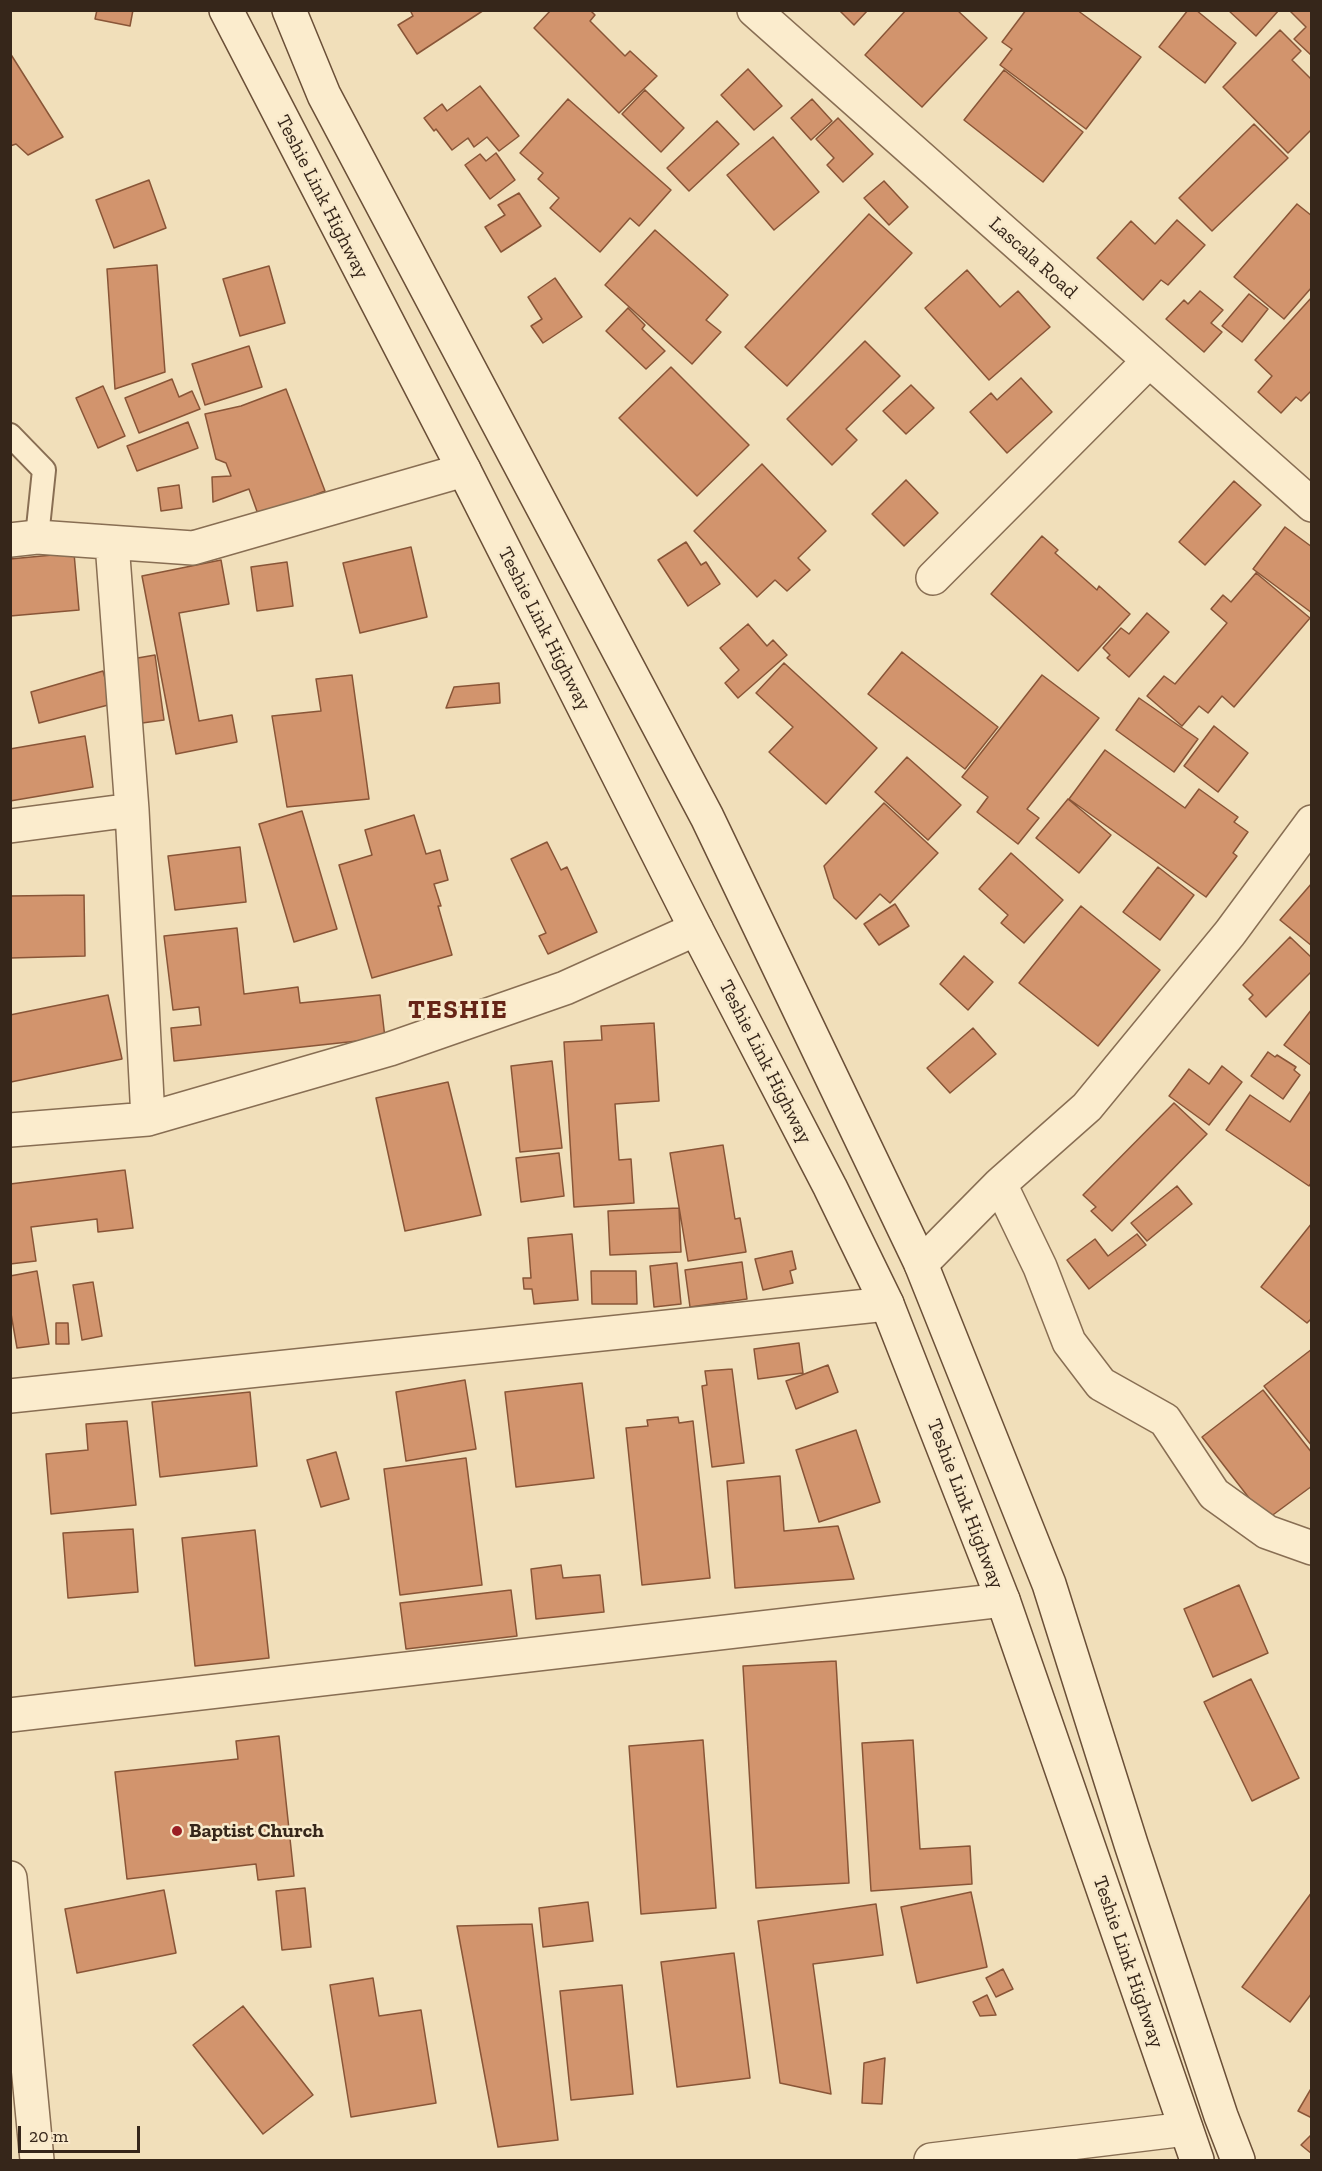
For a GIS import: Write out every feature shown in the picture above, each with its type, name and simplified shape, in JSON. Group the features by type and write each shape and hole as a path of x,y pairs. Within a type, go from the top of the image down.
{"street":[{"name":"Teshie Link Highway","path":"226,10 464,470 696,929 830,1187 887,1304 1003,1600 1197,2160"},
{"name":"Teshie Link Highway","path":"289,10 324,95 708,817 921,1264 1049,1584 1131,1844 1221,2116 1238,2160"},
{"name":"Lascala Road","path":"753,10 1311,505"},
{"path":"933,578 1149,361"},
{"path":"24,539 193,548 464,470"},
{"path":"112,543 132,810 148,1119"},
{"path":"10,826 132,810"},
{"path":"921,1264 1000,1184 1087,1107 1230,933 1311,822"},
{"path":"10,1130 148,1119 390,1049 565,988 696,929"},
{"path":"1000,1184 1040,1267 1069,1342 1101,1384 1165,1420 1214,1494 1267,1532 1311,1548"},
{"path":"10,1396 887,1304"},
{"path":"10,1715 1003,1600"},
{"path":"10,1878 37,2160"},
{"path":"931,2160 1186,2129"}],"lane":[{"path":"10,435 44,470 24,539"}],"building":[{"path":"97,10 133,10 130,26 95,19"},
{"path":"410,10 484,10 417,54 398,25 413,16"},
{"path":"551,10 590,10 595,15 590,21 625,56 630,51 657,76 619,113 534,28"},
{"path":"839,10 868,10 854,25"},
{"path":"906,10 957,10 987,38 922,107 865,55"},
{"path":"1026,10 1077,10 1141,57 1086,129 1000,65 1012,49 1002,42"},
{"path":"1188,10 1196,10 1236,43 1205,83 1159,47"},
{"path":"1228,10 1279,10 1256,36"},
{"path":"1289,10 1312,10 1312,56 1294,39 1306,27"},
{"path":"1280,30 1301,51 1292,60 1312,80 1312,129 1288,153 1223,87"},
{"path":"10,53 63,137 28,155 16,144 10,146"},
{"path":"748,69 782,106 754,130 721,95"},
{"path":"1004,70 1083,132 1043,182 964,120"},
{"path":"480,86 519,136 499,151 487,137 474,147 468,138 452,150 424,118 442,104 447,111"},
{"path":"645,90 684,128 661,152 622,114"},
{"path":"568,99 671,190 639,226 630,218 600,252 550,208 559,198 538,179 543,173 520,153"},
{"path":"812,99 832,121 811,140 791,118"},
{"path":"838,118 873,154 843,182 827,165 834,158 816,139"},
{"path":"717,121 739,144 689,191 667,168"},
{"path":"1254,124 1288,158 1212,231 1179,198"},
{"path":"773,137 819,192 774,230 727,175"},
{"path":"496,153 515,180 490,199 465,165 480,154 486,161"},
{"path":"149,180 166,228 114,248 96,200"},
{"path":"884,181 908,207 889,225 864,198"},
{"path":"519,193 541,226 501,252 485,227 505,215 498,205"},
{"path":"1297,204 1312,216 1312,287 1284,319 1234,277"},
{"path":"869,214 912,253 787,386 745,347"},
{"path":"1177,220 1205,245 1168,285 1161,280 1143,300 1097,258 1131,221 1155,244"},
{"path":"655,230 728,295 706,320 721,332 692,364 605,285"},
{"path":"157,265 165,372 115,389 107,269"},
{"path":"269,266 285,323 240,336 223,279"},
{"path":"967,270 1000,307 1018,291 1050,327 989,380 925,308"},
{"path":"555,278 582,317 543,343 531,326 542,319 528,297"},
{"path":"1200,291 1223,310 1211,323 1222,332 1204,352 1166,319 1184,300 1188,304"},
{"path":"1249,294 1268,309 1242,342 1222,326"},
{"path":"1312,297 1312,390 1301,401 1296,397 1281,413 1258,392 1272,376 1255,360"},
{"path":"628,308 645,325 642,329 665,351 646,369 606,331"},
{"path":"865,341 900,376 846,429 857,440 832,465 787,419"},
{"path":"249,346 262,387 205,405 192,364"},
{"path":"671,367 749,445 697,496 619,418"},
{"path":"1021,378 1052,412 1007,453 970,412 991,393 997,400"},
{"path":"172,379 179,397 192,391 200,409 139,433 125,398"},
{"path":"911,385 934,408 906,434 883,411"},
{"path":"103,386 125,436 98,448 76,398"},
{"path":"286,389 325,491 259,517 249,489 213,502 212,477 231,476 226,463 216,459 205,414 241,406"},
{"path":"188,422 198,448 137,471 127,446"},
{"path":"762,464 826,531 798,558 810,570 787,591 775,580 757,597 694,531"},
{"path":"906,480 938,513 904,546 872,514"},
{"path":"1234,481 1261,505 1205,565 1179,542"},
{"path":"179,485 182,508 161,511 158,488"},
{"path":"1285,527 1312,547 1312,613 1253,569"},
{"path":"1042,536 1058,550 1055,553 1097,590 1099,586 1130,614 1078,671 991,594"},
{"path":"686,542 701,565 706,562 720,584 688,606 658,560"},
{"path":"411,547 427,617 360,633 343,563"},
{"path":"74,553 79,610 10,616 10,559"},
{"path":"221,560 229,604 179,613 199,721 232,715 237,742 176,754 142,576"},
{"path":"287,562 293,606 257,611 251,567"},
{"path":"1256,573 1310,618 1234,707 1222,696 1208,713 1199,706 1182,726 1147,696 1164,676 1175,684 1227,623 1211,609 1223,595 1231,602"},
{"path":"1147,613 1169,632 1129,677 1107,658 1110,655 1103,648 1121,628 1129,634"},
{"path":"748,624 767,646 773,640 787,655 738,698 725,683 739,670 720,648"},
{"path":"902,652 998,727 965,769 868,694"},
{"path":"155,655 164,720 135,724 126,660"},
{"path":"784,663 877,748 826,804 769,752 793,727 756,693"},
{"path":"103,671 112,704 39,723 31,692"},
{"path":"352,675 369,799 287,807 272,716 321,711 316,679"},
{"path":"1042,675 1099,718 1027,809 1039,818 1018,844 977,812 988,797 962,777"},
{"path":"499,683 500,703 446,708 454,687"},
{"path":"1139,698 1198,739 1174,772 1116,730"},
{"path":"1214,726 1248,753 1218,792 1184,766"},
{"path":"85,736 93,787 10,801 10,749"},
{"path":"1105,750 1185,808 1199,789 1238,817 1234,822 1248,832 1233,853 1237,856 1206,897 1069,799"},
{"path":"907,757 961,805 928,840 875,792"},
{"path":"1068,799 1111,835 1079,873 1036,838"},
{"path":"884,803 938,853 890,903 880,894 856,919 834,898 824,866"},
{"path":"302,811 337,929 294,942 259,824"},
{"path":"414,815 426,854 440,850 448,880 434,884 452,955 372,978 339,865 372,855 365,830"},
{"path":"547,842 561,870 567,867 597,932 548,954 539,936 546,933 511,859"},
{"path":"240,847 246,902 175,910 168,856"},
{"path":"1011,853 1063,900 1024,943 1001,923 1008,915 979,889"},
{"path":"1158,867 1194,895 1160,940 1123,912"},
{"path":"1312,883 1312,946 1280,920"},
{"path":"84,895 85,956 10,958 10,896"},
{"path":"895,904 909,926 879,945 864,924"},
{"path":"1081,906 1160,970 1098,1046 1019,983"},
{"path":"237,928 244,994 298,987 300,1003 380,995 385,1038 174,1061 171,1028 201,1025 199,1007 173,1010 164,936"},
{"path":"1290,937 1312,958 1312,971 1266,1017 1249,999 1253,995 1243,985"},
{"path":"964,956 993,982 968,1010 940,984"},
{"path":"108,995 122,1059 11,1082 10,1015"},
{"path":"1312,1009 1312,1066 1284,1045"},
{"path":"654,1023 659,1101 615,1104 619,1160 631,1159 634,1203 574,1207 564,1042 602,1040 601,1026"},
{"path":"973,1028 996,1054 950,1093 927,1068"},
{"path":"1268,1052 1296,1067 1294,1070 1300,1075 1283,1099 1251,1076"},
{"path":"552,1061 562,1148 520,1152 511,1066"},
{"path":"1222,1066 1242,1082 1209,1125 1169,1096 1189,1069 1209,1084"},
{"path":"448,1082 481,1215 405,1231 376,1098"},
{"path":"1312,1089 1312,1182 1309,1186 1226,1130 1250,1095 1290,1122"},
{"path":"1174,1103 1207,1134 1112,1231 1091,1211 1096,1207 1083,1195"},
{"path":"723,1145 735,1219 740,1218 746,1252 688,1261 670,1153"},
{"path":"559,1153 564,1196 521,1202 516,1158"},
{"path":"125,1170 133,1228 98,1232 97,1219 31,1227 36,1261 10,1264 10,1184"},
{"path":"1177,1186 1192,1204 1147,1241 1131,1223"},
{"path":"679,1208 681,1252 610,1255 608,1211"},
{"path":"1312,1223 1312,1318 1307,1323 1261,1287"},
{"path":"572,1234 578,1300 534,1304 532,1289 524,1289 523,1278 531,1278 528,1238"},
{"path":"1137,1234 1146,1245 1089,1289 1067,1260 1095,1239 1108,1256"},
{"path":"792,1251 796,1269 790,1271 793,1283 763,1290 755,1259"},
{"path":"742,1262 747,1299 690,1307 685,1270"},
{"path":"677,1263 681,1304 654,1307 650,1266"},
{"path":"37,1271 49,1344 17,1348 10,1308 10,1276"},
{"path":"591,1271 636,1271 637,1304 592,1304"},
{"path":"93,1282 102,1336 82,1340 73,1285"},
{"path":"56,1323 68,1323 69,1344 56,1344"},
{"path":"799,1343 803,1373 758,1379 754,1349"},
{"path":"1312,1349 1312,1446 1264,1386"},
{"path":"828,1365 838,1392 796,1409 786,1381"},
{"path":"732,1369 744,1463 712,1467 702,1386 707,1385 705,1371"},
{"path":"465,1380 476,1449 406,1461 396,1392"},
{"path":"582,1383 594,1478 516,1487 505,1392"},
{"path":"1263,1390 1312,1453 1312,1486 1266,1520 1202,1437"},
{"path":"250,1392 257,1466 160,1477 152,1402"},
{"path":"678,1417 679,1423 693,1421 710,1578 642,1585 626,1428 648,1426 647,1420"},
{"path":"127,1421 136,1505 51,1514 46,1454 88,1450 86,1424"},
{"path":"856,1430 880,1502 819,1522 796,1450"},
{"path":"336,1452 349,1499 321,1507 307,1460"},
{"path":"466,1458 482,1585 400,1595 384,1469"},
{"path":"780,1476 784,1531 838,1526 854,1579 735,1588 727,1481"},
{"path":"133,1529 138,1592 68,1598 63,1533"},
{"path":"255,1530 269,1658 195,1666 182,1538"},
{"path":"561,1565 563,1578 600,1575 604,1612 536,1619 531,1569"},
{"path":"1239,1585 1268,1653 1213,1677 1184,1609"},
{"path":"511,1590 517,1636 406,1649 400,1603"},
{"path":"836,1661 849,1883 756,1888 743,1666"},
{"path":"1251,1679 1299,1778 1252,1801 1204,1702"},
{"path":"279,1736 294,1876 258,1880 256,1864 127,1879 115,1772 238,1759 236,1741"},
{"path":"703,1740 716,1908 641,1914 629,1746"},
{"path":"913,1740 920,1849 970,1846 972,1884 871,1891 862,1743"},
{"path":"305,1888 311,1947 282,1950 276,1891"},
{"path":"164,1890 176,1953 77,1973 65,1909"},
{"path":"971,1892 987,1967 917,1983 901,1907"},
{"path":"1312,1892 1312,1993 1290,2022 1242,1987"},
{"path":"588,1902 593,1941 543,1947 539,1908"},
{"path":"876,1904 883,1955 813,1964 831,2094 780,2083 758,1921"},
{"path":"532,1924 558,2140 498,2147 457,1926"},
{"path":"734,1953 750,2078 677,2087 661,1962"},
{"path":"1003,1969 1013,1989 996,1997 986,1978"},
{"path":"373,1978 379,2016 421,2010 436,2103 351,2117 330,1985"},
{"path":"622,1985 633,2094 571,2100 560,1991"},
{"path":"987,1995 996,2015 980,2016 973,2002"},
{"path":"243,2006 313,2095 263,2134 193,2045"},
{"path":"885,2058 882,2104 862,2103 864,2063"},
{"path":"1312,2087 1312,2118 1298,2111"},
{"path":"1312,2134 1312,2154 1301,2145"}],"place":[{"name":"Baptist Church","path":"177,1831"}],"district":[{"name":"TESHIE","path":"458,1011"}]}
